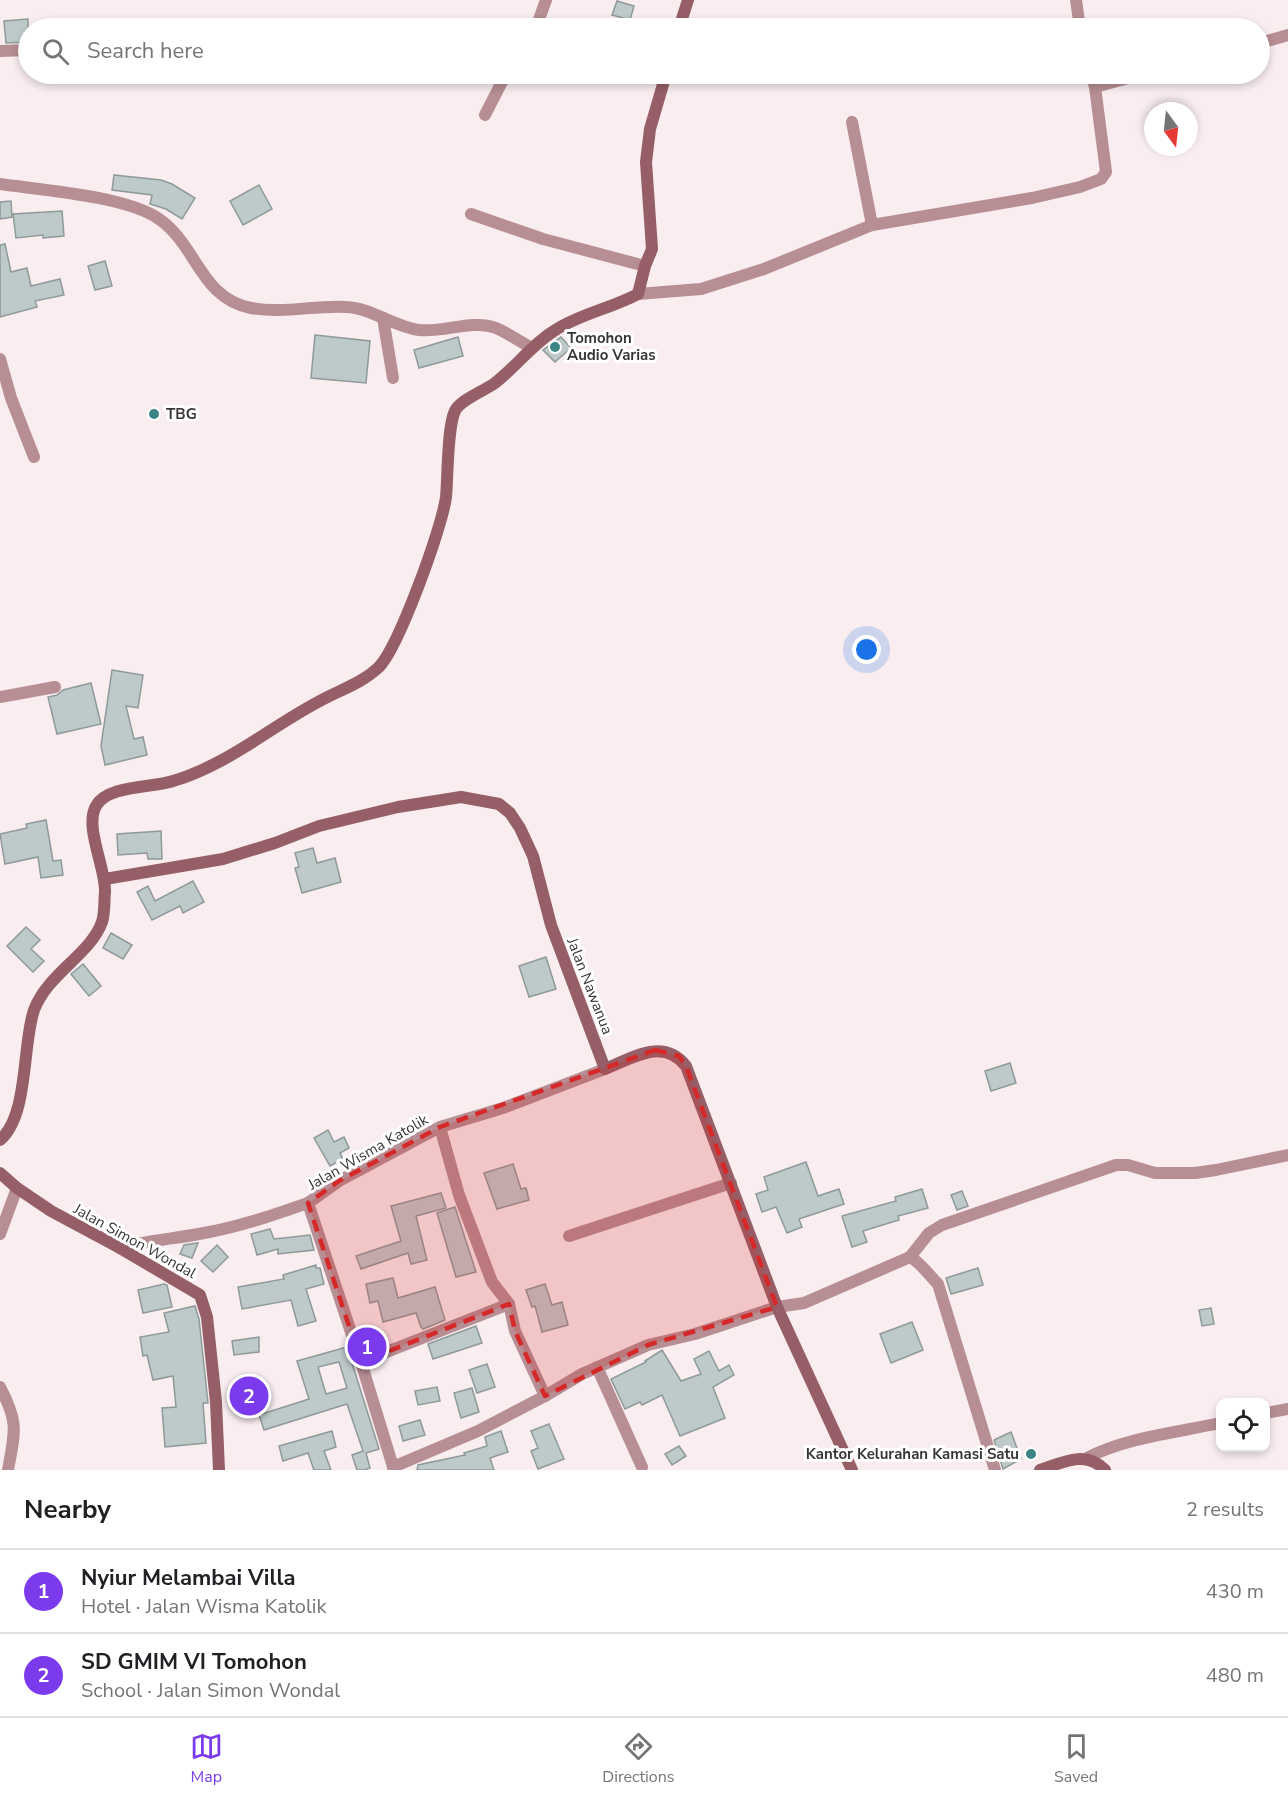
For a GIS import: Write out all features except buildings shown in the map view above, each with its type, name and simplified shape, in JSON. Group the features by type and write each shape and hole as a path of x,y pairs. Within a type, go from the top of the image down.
{"street":[{"path":"540,18 546,0"},
{"path":"682,18 688,0"},
{"path":"1076,0 1079,18"},
{"path":"1270,40 1288,35"},
{"path":"0,51 18,50"},
{"path":"485,115 501,84"},
{"path":"638,294 651,249 646,162 650,129 663,84"},
{"path":"0,1140 5,1136 15,1118 33,1013 41,994 93,938 102,921 105,879 93,830 96,804 107,795 122,790 160,785 194,775 256,742 320,700 355,685 368,677 382,663 392,647 410,605 439,529 445,501 450,426 456,409 513,369 532,348 554,330 575,319 638,294 701,289 764,268 872,225 1032,198 1092,184 1101,179 1106,171 1094,84"},
{"path":"1095,87 1106,84"},
{"path":"852,122 872,225"},
{"path":"0,184 111,201 157,217 176,232 201,273 217,290 235,303 251,308 348,307 419,330 477,325 495,327 532,348"},
{"path":"471,214 543,239 645,266"},
{"path":"383,318 393,378"},
{"path":"0,359 11,398 34,457"},
{"path":"0,697 55,687"},
{"name":"Jalan Nawanua","path":"105,879 249,852 320,826 398,807 461,797 499,804 510,813 520,828 533,856 551,925 605,1069"},
{"path":"605,1069 655,1050 679,1056 686,1065 777,1308 852,1470"},
{"name":"Jalan Wisma Katolik","path":"394,1469 308,1203 339,1181 440,1127 503,1108 605,1069"},
{"path":"440,1127 459,1195 492,1282 509,1304 515,1331 545,1396"},
{"path":"394,1469 478,1431 597,1367 648,1345 695,1334 777,1308 804,1303 910,1257 929,1233 942,1225 1116,1165 1128,1165 1155,1173 1187,1173 1216,1170 1288,1155"},
{"name":"Jalan Simon Wondal","path":"0,1173 17,1188 51,1211 200,1295 207,1317 216,1402 219,1470"},
{"path":"569,1236 731,1184"},
{"path":"0,1234 17,1188"},
{"path":"120,1248 154,1239 202,1234 229,1228 308,1203"},
{"path":"910,1257 918,1261 938,1284 995,1470"},
{"path":"361,1362 509,1304"},
{"path":"597,1367 642,1467"},
{"path":"0,1387 11,1409 15,1424 8,1470"},
{"path":"1270,1412 1288,1409"},
{"path":"1040,1470 1071,1459 1087,1458 1140,1440 1216,1423"},
{"path":"1087,1458 1105,1470"}],"highlighted area":[{"path":"655,1050 679,1056 686,1066 777,1307 648,1345 545,1396 515,1331 509,1304 361,1362 308,1203 339,1181 440,1127"}],"place":[{"name":"Tomohon Audio Varias","path":"555,347"},
{"name":"TBG","path":"154,414"},
{"name":"Nyiur Melambai Villa","path":"367,1347"},
{"name":"SD GMIM VI Tomohon","path":"249,1396"},
{"name":"Kantor Kelurahan Kamasi Satu","path":"1031,1454"}]}
